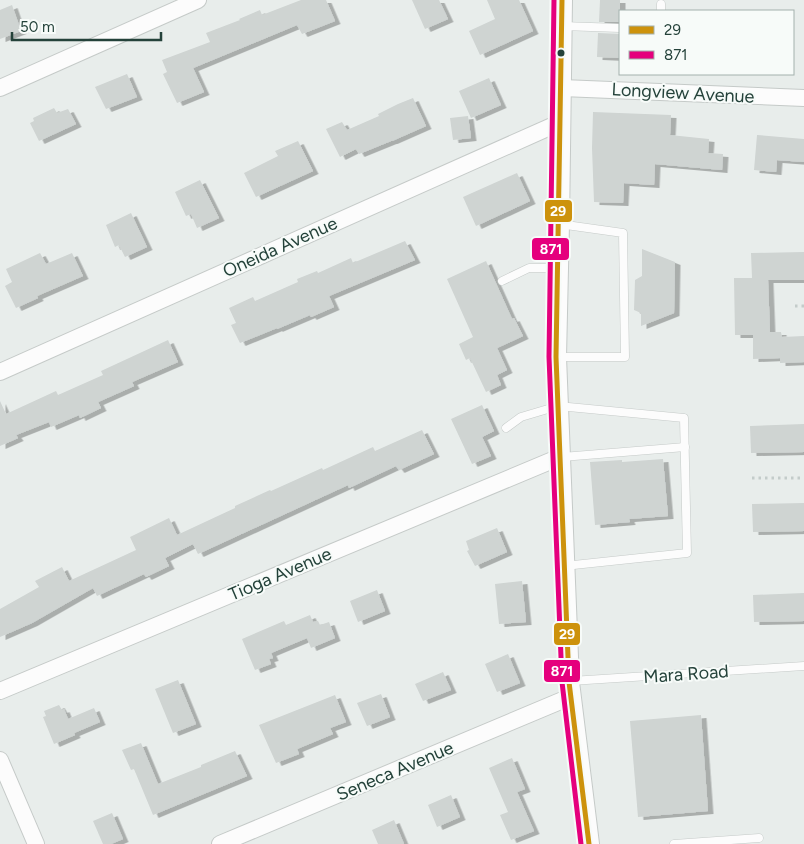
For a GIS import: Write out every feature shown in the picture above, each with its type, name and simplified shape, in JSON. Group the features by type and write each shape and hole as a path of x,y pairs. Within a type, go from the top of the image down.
{"street":[{"path":"0,88 198,0"},
{"path":"562,0 556,358 570,689 589,844"},
{"name":"Longview Avenue","path":"562,88 804,98"},
{"name":"Oneida Avenue","path":"0,372 561,122"},
{"name":"Tioga Avenue","path":"0,691 560,457"},
{"name":"Seneca Avenue","path":"220,844 570,689"},
{"path":"0,760 36,844"}],"lane":[{"path":"562,26 619,28"},
{"path":"556,358 625,357 623,233 559,224"},
{"path":"502,281 530,268 558,268"},
{"path":"506,428 521,417 558,406 684,418 687,553 564,566"},
{"path":"560,457 685,447"},
{"name":"Mara Road","path":"570,689 804,666"},
{"path":"674,844 758,838"}],"path":[{"path":"795,306 804,306"},
{"path":"752,478 804,478"}],"building":[{"path":"301,0 326,0 335,21 302,34 297,25 193,68 204,92 177,103 163,74 167,72 162,60 210,42 206,33 260,10 262,15"},
{"path":"412,0 439,0 448,19 425,29"},
{"path":"487,0 519,0 533,31 480,55 469,31 495,19"},
{"path":"600,0 620,0 619,22 599,22"},
{"path":"12,5 21,31 0,39 0,10"},
{"path":"598,33 619,34 619,58 597,57"},
{"path":"127,74 137,97 106,109 95,87"},
{"path":"489,78 501,105 471,118 459,91"},
{"path":"413,98 426,126 359,154 356,149 340,157 326,129 342,122 347,130"},
{"path":"54,108 57,113 68,109 76,124 39,141 30,123 34,121 33,118"},
{"path":"593,112 671,115 670,135 709,139 708,153 723,154 722,170 655,164 654,185 624,183 623,203 594,202"},
{"path":"468,116 471,138 453,140 450,118"},
{"path":"757,135 804,139 804,162 777,160 776,172 754,170"},
{"path":"298,141 313,171 256,197 244,173 278,156 275,151"},
{"path":"517,173 530,201 476,226 463,197"},
{"path":"200,180 219,218 197,228 191,214 186,216 175,192"},
{"path":"131,213 147,247 125,257 119,245 115,247 106,225"},
{"path":"405,241 415,260 329,296 334,307 240,343 231,325 236,323 229,308 253,297 255,301 298,282 297,279 317,271 318,273 351,258 353,263"},
{"path":"642,249 675,262 674,313 641,326 641,313 634,310 635,280 642,276"},
{"path":"804,252 804,280 768,280 770,332 781,332 782,337 804,336 804,362 780,363 780,358 753,359 753,335 735,335 734,278 752,278 751,253"},
{"path":"40,253 46,264 72,253 83,276 37,296 38,298 16,308 5,286 12,282 6,269"},
{"path":"486,261 512,319 514,318 523,336 497,348 507,370 497,375 501,385 486,392 470,358 466,360 459,344 473,337 447,279"},
{"path":"168,340 178,362 132,382 134,386 98,402 101,408 80,418 79,415 51,427 49,422 16,435 18,438 0,446 0,401 6,414 56,391 58,395 103,375 101,371"},
{"path":"482,405 494,431 482,437 491,456 472,464 451,419"},
{"path":"804,424 804,452 751,453 750,426"},
{"path":"422,430 434,454 399,470 396,466 349,488 348,485 198,554 193,544 165,558 169,566 146,577 144,574 97,596 93,588 32,623 0,637 0,609 39,587 35,581 62,567 69,581 136,550 130,537 169,518 177,535 270,490 322,468 323,470 373,447 375,451"},
{"path":"663,459 668,516 629,519 630,522 595,525 590,462"},
{"path":"804,503 804,531 753,532 752,504"},
{"path":"497,528 507,552 475,566 467,551 469,550 466,541"},
{"path":"522,581 526,622 499,624 495,584"},
{"path":"377,590 385,611 358,622 350,601"},
{"path":"804,593 804,621 754,622 753,595"},
{"path":"310,615 313,622 318,621 320,625 329,622 335,638 311,648 307,638 271,653 273,658 269,659 271,664 255,670 242,639 284,621 286,625"},
{"path":"508,654 520,683 497,692 485,664"},
{"path":"443,672 451,690 423,701 415,684"},
{"path":"178,680 196,724 173,733 155,689"},
{"path":"381,694 390,717 367,726 357,703"},
{"path":"335,695 346,722 330,728 333,734 297,749 299,754 276,763 259,725"},
{"path":"59,705 62,710 64,709 68,719 94,708 100,722 54,744 43,717 46,716 44,711"},
{"path":"701,715 708,811 638,817 630,721"},
{"path":"141,743 158,784 235,751 247,776 153,815 134,769 131,770 122,750"},
{"path":"512,758 525,789 517,792 534,831 511,840 500,815 508,812 489,768"},
{"path":"451,795 460,817 437,827 428,805"},
{"path":"112,813 123,839 111,844 103,844 93,821"},
{"path":"394,820 404,844 378,844 372,830"}],"transit line":[{"name":"871","path":"554,0 549,357 562,682 581,844"},
{"name":"29","path":"562,0 556,357 569,682 589,844"}]}
